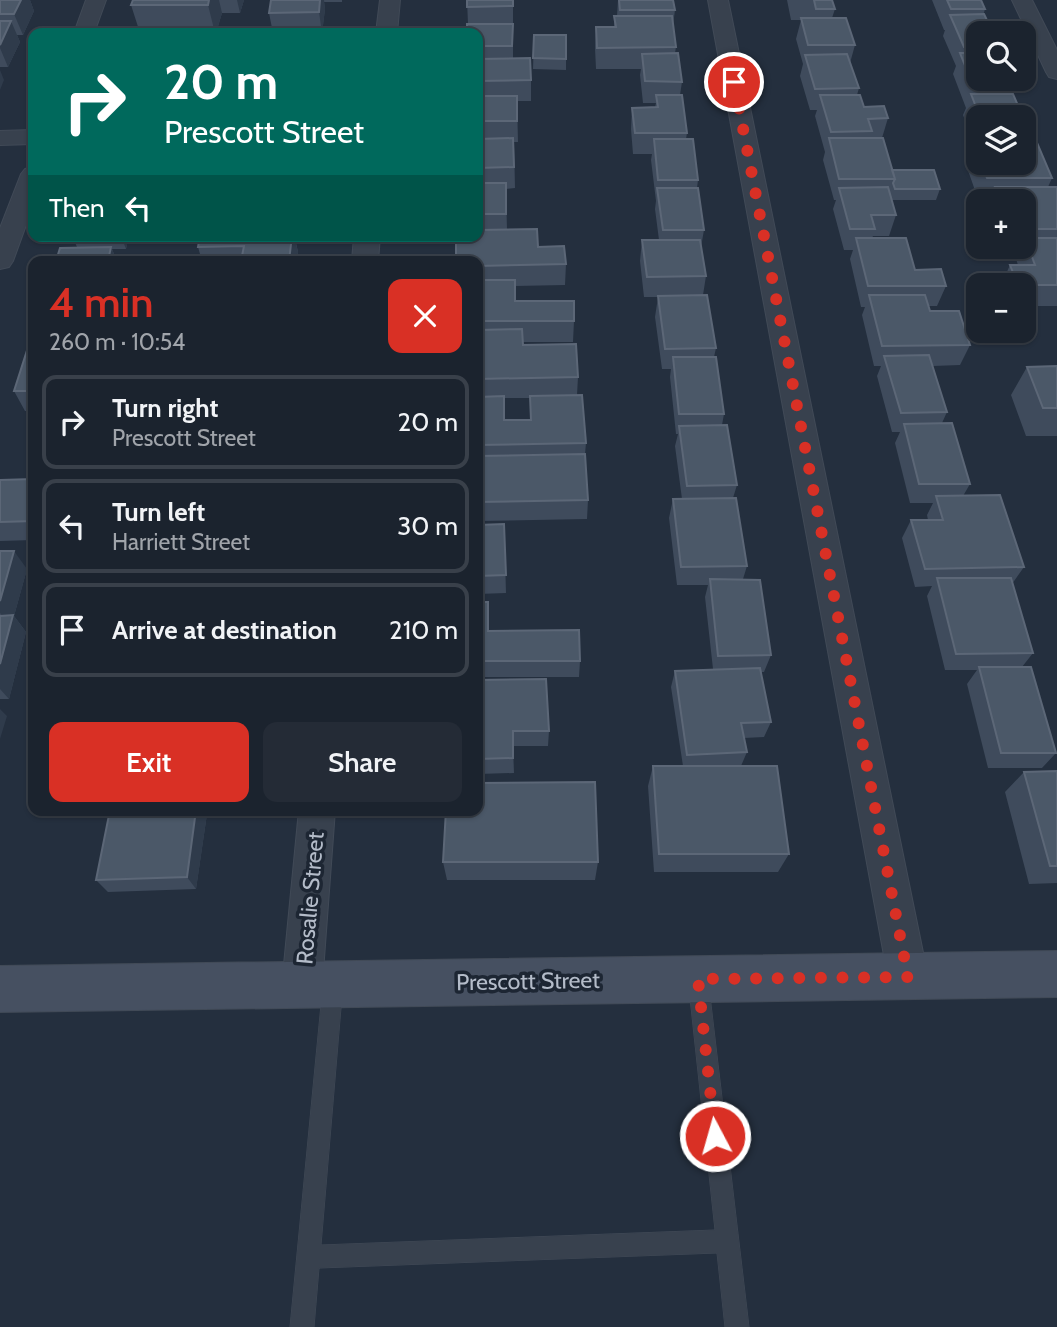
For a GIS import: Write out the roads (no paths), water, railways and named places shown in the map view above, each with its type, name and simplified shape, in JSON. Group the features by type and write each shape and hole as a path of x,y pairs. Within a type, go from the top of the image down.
{"street":[{"path":"86,28 96,0"},
{"path":"387,28 390,0"},
{"path":"718,0 908,977"},
{"path":"1022,0 1057,72"},
{"path":"0,138 28,137"},
{"path":"0,261 28,187"},
{"name":"Rosalie Street","path":"317,816 317,985"},
{"name":"Prescott Street","path":"0,989 1057,974"}],"lane":[{"path":"698,979 737,1327"},
{"path":"302,1327 308,1256 317,985"},
{"path":"308,1256 727,1241"}]}
